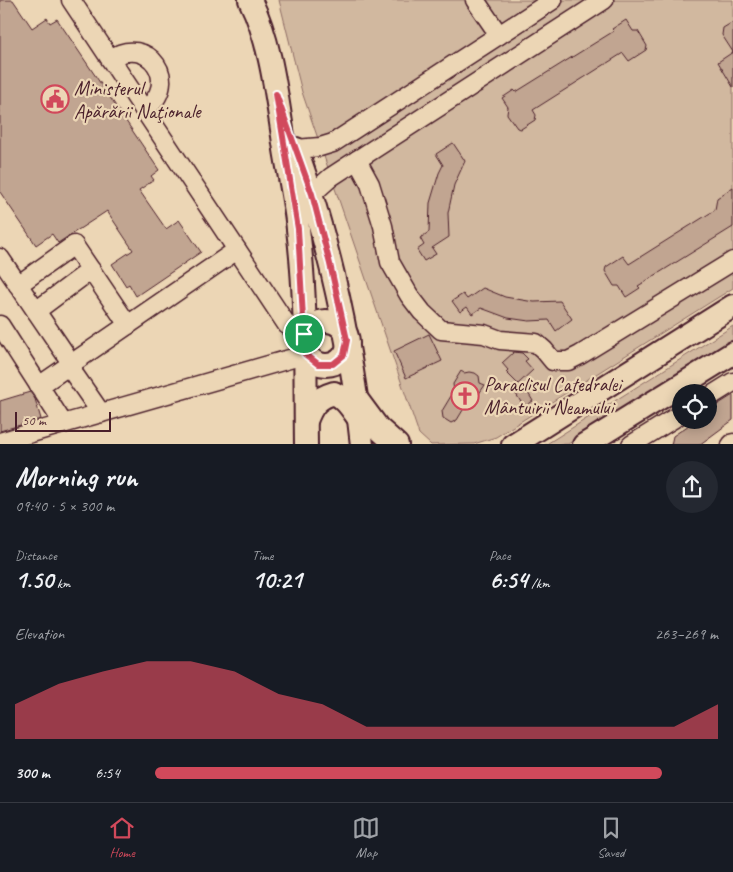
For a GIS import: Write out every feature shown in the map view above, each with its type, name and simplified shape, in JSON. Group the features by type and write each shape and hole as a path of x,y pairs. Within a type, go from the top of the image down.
{"main road":[{"path":"250,0 260,24 276,94 298,229 305,346 306,444"},
{"path":"276,94 312,194 347,340 344,355 333,364 318,364 305,346"},
{"path":"513,444 733,306"},
{"path":"305,346 310,328 315,324 329,322 336,324 346,334 362,444"},
{"path":"584,444 733,353"},
{"path":"306,421 316,401 323,396 334,393 358,410 397,444"}],"street":[{"path":"0,442 101,413 305,346 287,325 71,0"},
{"path":"474,0 499,35"},
{"path":"296,149 320,147 333,143 499,35 530,6 553,0"},
{"path":"312,194 331,177 604,0"},
{"path":"110,59 127,51 137,51 146,55 159,69 161,88 158,97 144,110"},
{"path":"357,160 370,184 390,262 409,295 422,312 441,330 484,334 500,340 536,343 553,362 568,361 580,355 733,261"},
{"path":"18,285 74,245 128,325"},
{"path":"39,386 238,250"},
{"path":"0,258 72,364 74,374 101,413"},
{"path":"36,310 91,270"},
{"path":"0,325 63,423"},
{"path":"717,391 733,382"},
{"path":"631,444 672,419"}],"shaded area":[{"path":"279,0 733,0 733,288 496,437 474,444 430,444 419,434 302,92"},
{"path":"733,326 733,341 568,444 547,444"}],"building":[{"name":"Ministerul Apărării Naţionale","path":"0,0 13,0 32,28 47,18 50,23 57,19 159,170 151,176 154,180 139,190 166,229 179,220 201,252 136,296 129,284 126,286 112,264 133,250 107,211 58,243 52,234 36,245 0,192"},
{"path":"626,20 633,31 638,31 647,46 646,50 629,61 623,53 533,110 536,115 535,120 521,129 517,128 507,114 508,107 502,98 514,90 516,92 614,31 612,29"},
{"path":"733,22 733,52 722,35 723,28"},
{"path":"733,52 733,87 718,62"},
{"path":"453,143 465,161 454,185 448,213 449,237 432,248 436,254 424,261 417,250 424,245 420,238 429,232 430,203 443,165 436,154"},
{"path":"733,187 733,227 638,286 640,288 626,297 619,286 614,286 605,271 606,267 623,256 629,264 715,210 717,198"},
{"path":"483,288 505,297 534,302 560,301 572,319 556,331 549,320 529,321 508,318 481,308 472,314 467,307 460,312 452,301 463,294 467,299"},
{"path":"429,334 442,361 406,378 394,351"},
{"path":"514,352 522,353 528,359 525,361 533,370 518,384 506,372 508,370 502,363"},
{"name":"Paraclisul Catedralei Mântuirii Neamului","path":"461,371 464,373 475,373 479,376 480,383 485,385 476,398 469,400 457,420 451,423 443,418 442,411 454,391 453,384"},
{"path":"525,388 533,401 524,407 516,394"},
{"path":"30,392 35,399 41,419 0,431 0,401"},
{"path":"733,395 733,420 700,444 671,444 673,436 683,429 717,429 717,405"}],"place":[{"name":"Ministerul Apărării Naţionale","path":"55,99"},
{"name":"Paraclisul Catedralei Mântuirii Neamului","path":"465,396"}],"route":[{"path":"276,94 312,194 330,264 347,340 347,348 344,355 333,364 318,364 305,354 304,334 302,270 298,229 276,94"}]}
